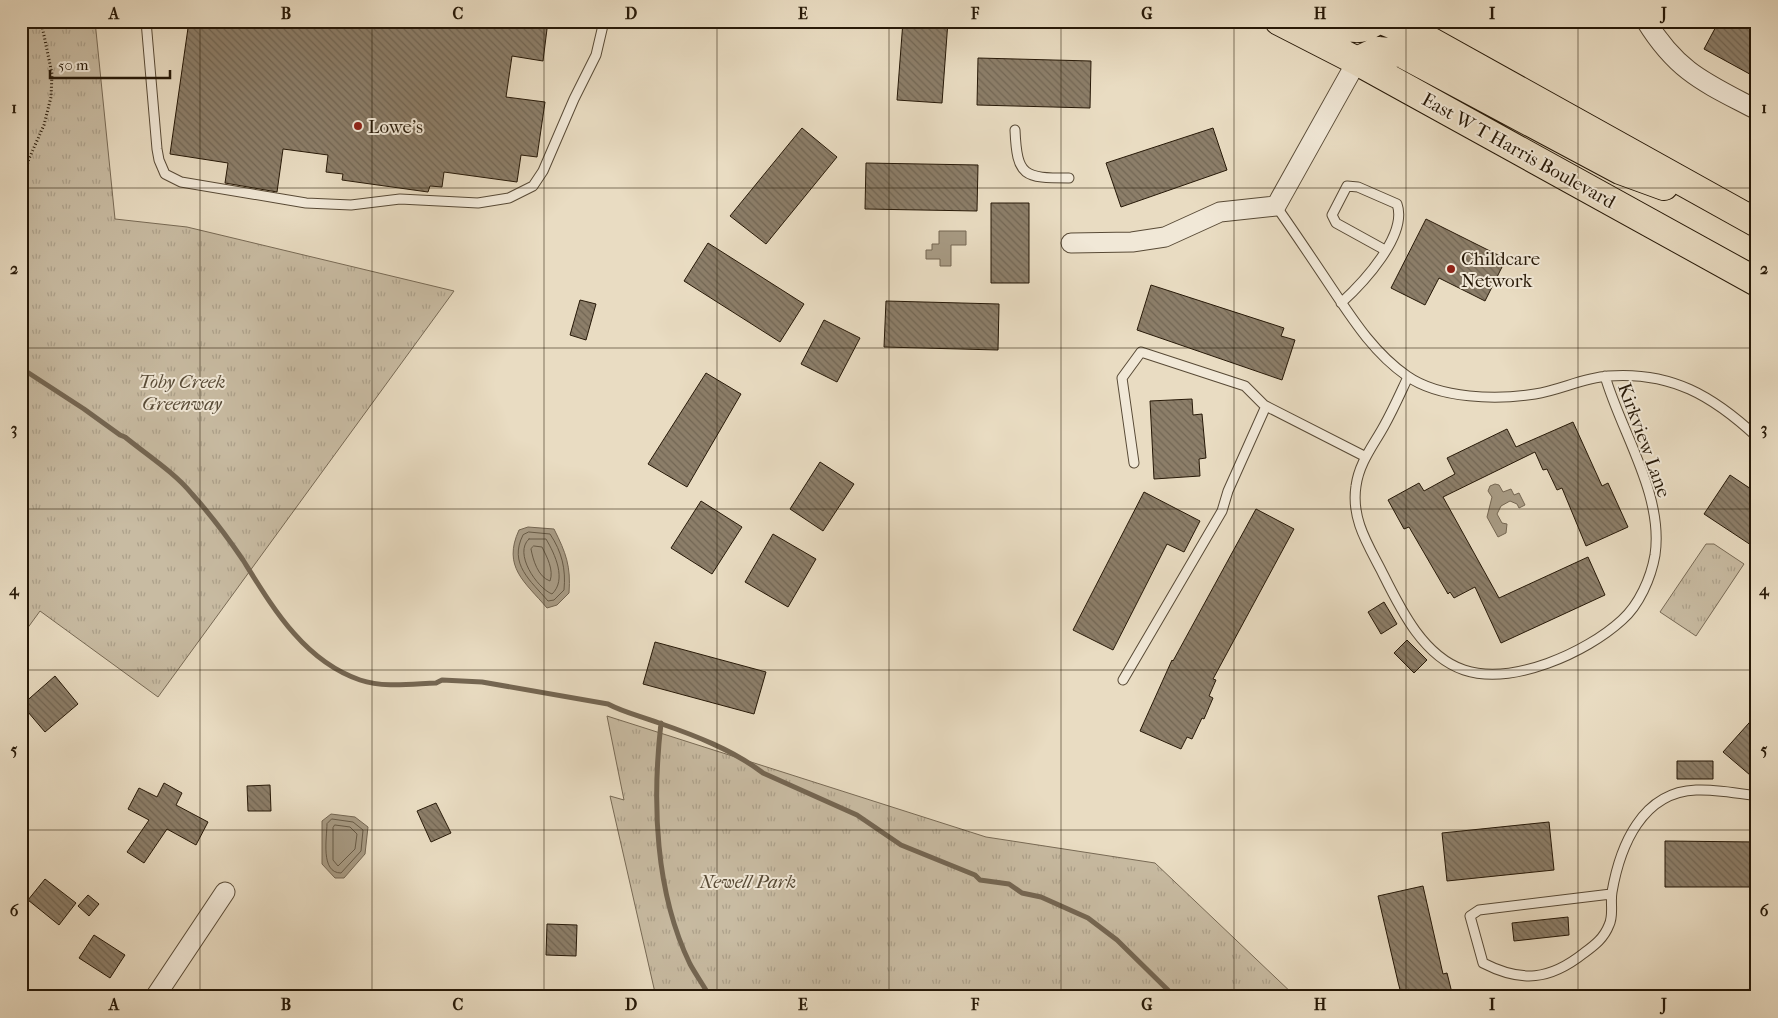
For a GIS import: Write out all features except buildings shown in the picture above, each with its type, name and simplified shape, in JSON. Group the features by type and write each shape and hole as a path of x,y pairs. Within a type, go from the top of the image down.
{"main road":[{"name":"East W T Harris Boulevard","path":"1279,21 1357,61 1757,282"},
{"path":"1335,21 1353,29 1363,28 1376,21"},
{"path":"1384,21 1421,36 1745,216"},
{"path":"1357,61 1378,51 1402,53 1620,170 1745,216"}],"street":[{"path":"1646,21 1667,52 1683,68 1757,110"},
{"path":"1071,243 1132,242 1165,237 1220,212 1276,206 1357,61"},
{"path":"155,997 225,892"}],"lane":[{"path":"146,21 157,149 165,174 171,178 193,185 330,205 400,199 478,203 509,198 532,186 543,171 574,99 596,55 604,21"},
{"path":"1015,130 1016,157 1020,167 1033,176 1069,178"},
{"path":"1342,303 1366,280 1385,250 1399,222 1400,213 1397,204 1358,187 1347,186 1332,214 1336,223 1385,250"},
{"path":"1276,206 1376,351 1408,377 1456,394 1493,397 1536,394 1605,376 1650,377 1700,392 1722,407 1757,437"},
{"path":"1134,463 1122,378 1141,352 1245,386 1266,406 1366,457"},
{"name":"Kirkview Lane","path":"1408,377 1366,457 1356,486 1355,506 1358,527 1412,626 1437,654 1463,670 1496,675 1526,670 1560,658 1598,639 1623,620 1649,579 1655,554 1655,522 1648,488 1611,397 1605,376"},
{"path":"1123,680 1222,511 1228,491 1266,406"},
{"path":"1611,894 1479,910 1470,916 1484,963 1504,974 1532,977 1565,968 1600,941 1610,924 1613,904 1611,894 1625,846 1641,816 1654,805 1671,796 1695,790 1757,796"}],"path":[{"path":"21,209 28,161 44,125 51,98 52,74 41,21"}],"green space":[{"name":"Toby Creek Greenway","path":"21,21 95,21 115,219 187,227 454,291 158,697 40,611 24,633 21,627"},
{"path":"1706,544 1714,544 1744,564 1696,636 1660,612"},
{"name":"Newell Park","path":"607,716 986,837 1155,863 1296,997 656,997 610,796 624,800"}],"water":[{"path":"939,231 966,231 966,245 951,245 951,266 940,266 940,259 926,259 926,250 932,250 932,244 939,244"},
{"path":"1499,485 1503,492 1511,489 1514,495 1519,493 1525,505 1519,508 1517,504 1510,501 1501,506 1497,514 1502,523 1507,524 1506,533 1498,537 1487,517 1492,497 1488,491 1490,486"},
{"path":"528,527 554,529 565,553 569,575 569,593 557,605 547,608 518,573 513,554 514,543 519,530"},
{"path":"331,814 355,817 368,827 365,854 344,878 335,878 322,864 322,821"}],"waterway":[{"path":"21,368 125,437 177,478 225,535 278,614 292,631 322,660 340,671 360,680 378,684 436,683 442,680 482,682 608,704 686,733 726,750 763,773 857,815 901,845 975,875 980,880 1009,884 1022,893 1041,897 1088,918 1117,940 1175,997"},
{"path":"661,723 658,753 657,815 663,877 669,907 678,936 690,964 710,997"},
{"path":"1730,997 1736,992 1757,991"}],"place":[{"name":"Lowe's","path":"358,126"},
{"name":"Childcare Network","path":"1451,269"}]}
